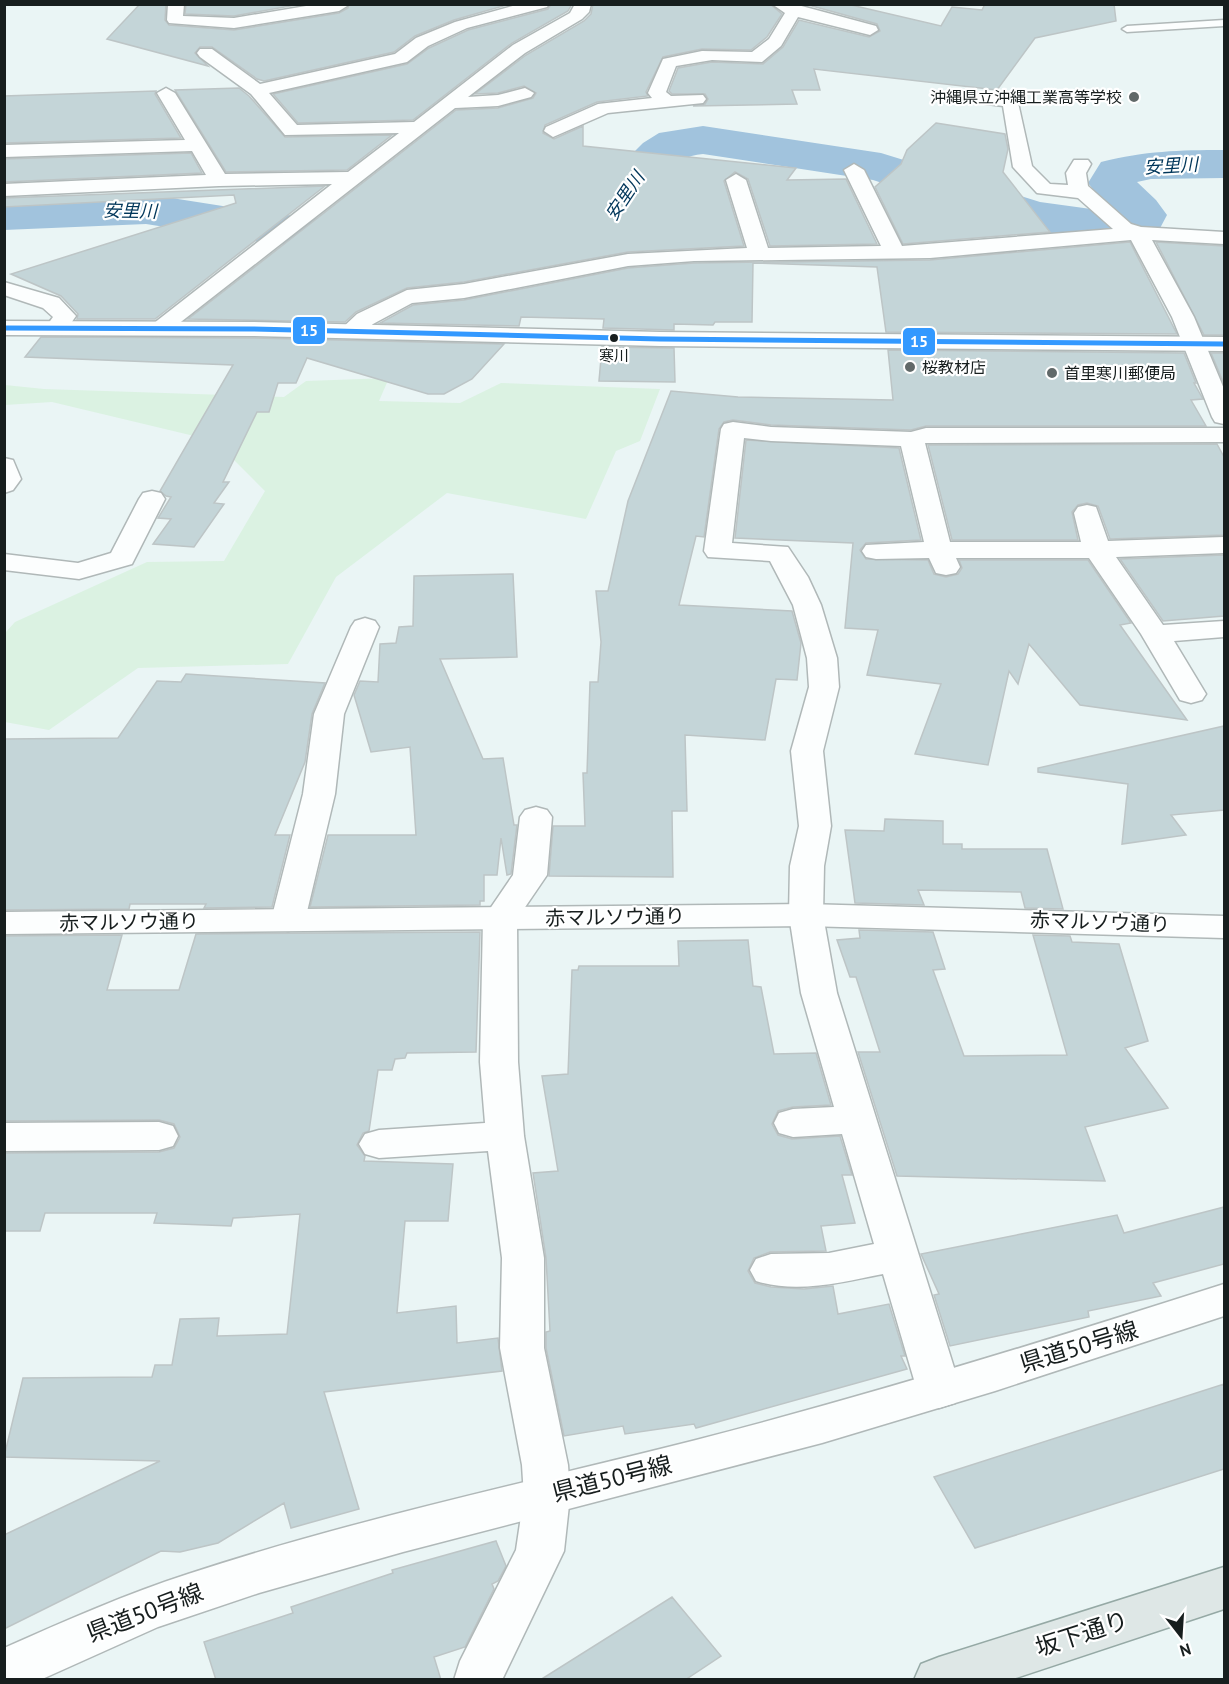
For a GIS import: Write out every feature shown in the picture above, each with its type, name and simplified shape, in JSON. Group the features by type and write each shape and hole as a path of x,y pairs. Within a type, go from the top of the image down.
{"main road":[{"name":"坂下通り","path":"939,1680 1224,1588"}],"street":[{"path":"176,4 175,20 234,23 339,6"},
{"path":"257,90 401,58 422,42 461,25 541,4"},
{"path":"160,327 532,40 576,16 581,12 583,4"},
{"path":"751,78 756,58 776,42 787,8 870,30"},
{"path":"206,53 257,90 292,131 418,127"},
{"path":"668,102 657,93 669,63 689,56 720,54 756,58"},
{"path":"166,93 219,180"},
{"path":"450,102 487,102 510,99 525,93"},
{"path":"978,98 1011,102 1023,167 1044,189 1084,193"},
{"path":"553,131 604,108 697,99"},
{"path":"4,151 198,145"},
{"path":"1082,164 1076,173 1078,188 1123,226 1183,317 1224,417"},
{"path":"854,170 895,253"},
{"path":"4,190 219,180 351,178"},
{"path":"736,180 760,255"},
{"path":"350,331 365,319 406,297 464,291 628,260 694,255 895,253 1091,240 1123,226 1224,238"},
{"path":"6,280 51,303 65,316 56,328"},
{"path":"4,328 160,327 660,339 1224,344"},
{"path":"939,1390 819,993 806,915 807,866 815,826 807,751 824,687 822,658 807,605 794,577 777,553 718,551 734,429 771,434 912,439 926,435 1224,435"},
{"path":"912,439 943,558"},
{"path":"4,465 8,479 4,485"},
{"path":"4,562 79,571 122,558 152,499"},
{"path":"1087,513 1097,550 1155,634 1191,694"},
{"path":"876,551 943,558 1224,545"},
{"path":"288,920 319,794 329,714 365,627"},
{"path":"1155,634 1224,629"},
{"path":"478,1677 540,1551 547,1496 545,1465 522,1348 524,1258 505,1136 499,1062 500,919 530,875 536,817"},
{"name":"赤マルソウ通り","path":"4,923 806,915 1224,927"},
{"path":"793,1123 857,1120"},
{"path":"4,1137 159,1136"},
{"path":"379,1144 505,1136"},
{"path":"771,1270 829,1269 898,1255"},
{"name":"県道50号線","path":"4,1672 94,1630 195,1592 385,1536 765,1440 1081,1348 1224,1300"}],"lane":[{"path":"1127,28 1224,22"}],"green space":[{"path":"389,378 379,401 460,403 501,383 660,389 640,441 616,451 586,519 447,493 336,577 288,664 138,668 49,730 5,722 5,633 15,622 147,562 224,561 265,491 215,441 52,402 5,405 5,385 44,389 284,397 306,381"}],"building":[{"path":"140,4 166,4 165,20 169,25 234,30 339,13 348,8 349,4 510,4 454,20 415,36 394,52 264,81 257,79 212,47 200,47 195,53 208,66 107,39"},
{"path":"186,4 301,4 234,16 185,14"},
{"path":"551,4 572,4 568,11 512,43 413,120 298,123 273,94 407,64 429,48 468,30 548,9"},
{"path":"593,4 770,4 782,14 767,37 751,50 702,49 663,57 646,92 648,96 597,102 545,125 543,133 554,139 583,126 583,146 796,168 787,180 846,179 877,244 770,246 748,179 735,172 724,181 744,246 628,252 464,282 407,288 356,312 345,322 188,319 456,110 498,108 533,98 536,93 524,86 498,93 475,94 526,55 584,21 591,14"},
{"path":"805,4 847,4 941,26 952,7 982,10 985,4 1114,4 1116,21 1035,38 997,90 814,69 820,90 792,90 797,104 693,106 705,104 708,99 705,94 672,94 669,91 678,68 712,62 763,64 783,47 799,20 869,37 880,31 877,24"},
{"path":"239,88 249,96 285,137 392,135 347,170 226,172 175,90"},
{"path":"156,91 155,94 181,138 4,143 4,96"},
{"path":"936,123 1005,134 1008,149 1003,172 1050,232 903,244 875,187 901,164 907,150"},
{"path":"191,153 202,173 4,182 4,159"},
{"path":"325,186 155,319 77,319 78,314 61,296 11,274 236,203 234,195 4,207 4,198"},
{"path":"1130,242 1177,334 886,332 877,267 753,263 752,322 715,322 713,325 674,324 674,330 603,328 604,319 521,317 519,326 380,323 413,305 464,300 628,268 694,263 930,260"},
{"path":"1156,242 1224,246 1224,335 1204,335"},
{"path":"41,337 253,338 504,344 472,379 444,394 428,394 307,358 296,383 278,383 269,412 257,412 223,482 229,482 214,503 224,504 194,547 153,544 171,519 158,518 171,497 160,491 233,365 25,357"},
{"path":"602,347 674,348 675,382 599,381"},
{"path":"888,350 1184,353 1196,383 1194,383 1203,399 1191,400 1206,426 926,426 911,430 771,425 733,420 724,422 719,429 704,537 696,536 679,605 792,611 801,643 797,680 776,679 765,740 685,735 687,811 672,811 673,877 549,876 553,826 585,826 583,773 587,773 590,682 598,682 601,642 596,591 608,591 628,501 671,391 738,397 893,400"},
{"path":"1211,353 1224,353 1224,384"},
{"path":"746,440 899,448 921,540 866,543 860,550 866,559 928,560 934,574 946,577 958,574 962,568 959,560 1088,560 1131,623 1120,625 1187,720 1080,705 1029,644 1018,684 1009,671 988,765 915,754 941,684 867,675 878,630 845,628 853,543 735,538"},
{"path":"1217,444 1224,457 1224,535 1110,539 1098,506 1087,503 1078,505 1072,512 1078,540 952,540 928,445"},
{"path":"1224,555 1224,616 1163,621 1120,559"},
{"path":"513,574 517,657 440,659 483,759 503,758 514,825 517,825 511,874 507,875 501,838 497,875 484,875 484,901 480,901 480,905 310,907 328,835 416,835 410,747 371,752 354,695 360,681 378,682 380,644 396,643 399,627 413,626 414,576"},
{"path":"186,674 325,683 312,714 305,762 275,835 290,835 272,907 204,908 206,904 130,904 129,909 4,910 4,739 118,738 157,681 181,682"},
{"path":"1224,726 1224,810 1171,815 1186,835 1122,844 1128,784 1038,772 1038,768"},
{"path":"885,819 943,821 943,844 962,844 962,849 1047,849 1063,909 1025,908 1021,892 918,890 924,905 855,903 845,830 884,831"},
{"path":"859,930 933,932 945,969 933,970 964,1056 1067,1055 1033,935 1070,936 1072,942 1119,944 1148,1041 1125,1048 1168,1108 1085,1127 1105,1181 897,1176 858,1052 880,1052 856,977 850,977 837,940 860,938"},
{"path":"480,932 476,1052 407,1053 405,1058 395,1059 392,1070 378,1070 369,1131 363,1133 357,1145 365,1156 364,1161 453,1164 448,1221 405,1221 397,1313 456,1306 457,1343 498,1338 502,1371 324,1392 359,1509 291,1528 284,1503 218,1543 180,1552 161,1551 4,1629 4,1535 160,1461 4,1457 23,1378 152,1377 155,1365 172,1365 180,1319 219,1318 217,1336 287,1334 300,1214 233,1218 231,1226 154,1223 157,1213 45,1213 40,1231 4,1231 4,1153 159,1152 174,1148 180,1137 174,1124 159,1120 4,1121 4,936 122,935 107,990 179,990 196,934"},
{"path":"748,940 753,986 761,987 774,1054 816,1053 831,1105 793,1107 778,1111 772,1124 778,1135 792,1139 840,1136 852,1175 842,1175 855,1223 821,1226 826,1251 770,1252 754,1258 748,1271 755,1283 771,1287 804,1289 833,1286 838,1314 889,1304 905,1356 901,1356 907,1369 696,1428 694,1424 625,1434 623,1426 564,1436 546,1348 546,1332 550,1331 546,1258 533,1173 558,1171 542,1076 568,1074 572,970 578,970 579,966 679,966 678,941"},
{"path":"1224,1207 1224,1264 1153,1283 1161,1296 1088,1311 1089,1317 950,1346 934,1295 939,1294 921,1254 1117,1215 1124,1233"},
{"path":"1224,1384 1224,1469 975,1548 934,1477"},
{"path":"496,1541 506,1566 498,1581 492,1584 494,1589 465,1647 434,1657 441,1680 216,1680 204,1642 293,1613 291,1607 393,1573 392,1570"},
{"path":"672,1597 721,1656 685,1680 540,1680"}],"waterway":[{"name":"安里川","path":"591,240 605,227 624,192 644,167 667,147 682,141 703,140 881,167 1031,215 1091,224 1140,221 1142,215 1112,183 1118,172 1151,165 1224,164"},
{"name":"安里川","path":"4,215 146,209 260,227 409,244"}],"transit line":[{"name":"15","path":"4,328 253,329 660,339 1224,344"}],"place":[{"name":"沖縄県立沖縄工業高等学校","path":"1134,97"},
{"name":"寒川","path":"614,338"},
{"name":"桜教材店","path":"910,367"},
{"name":"首里寒川郵便局","path":"1052,373"}]}
